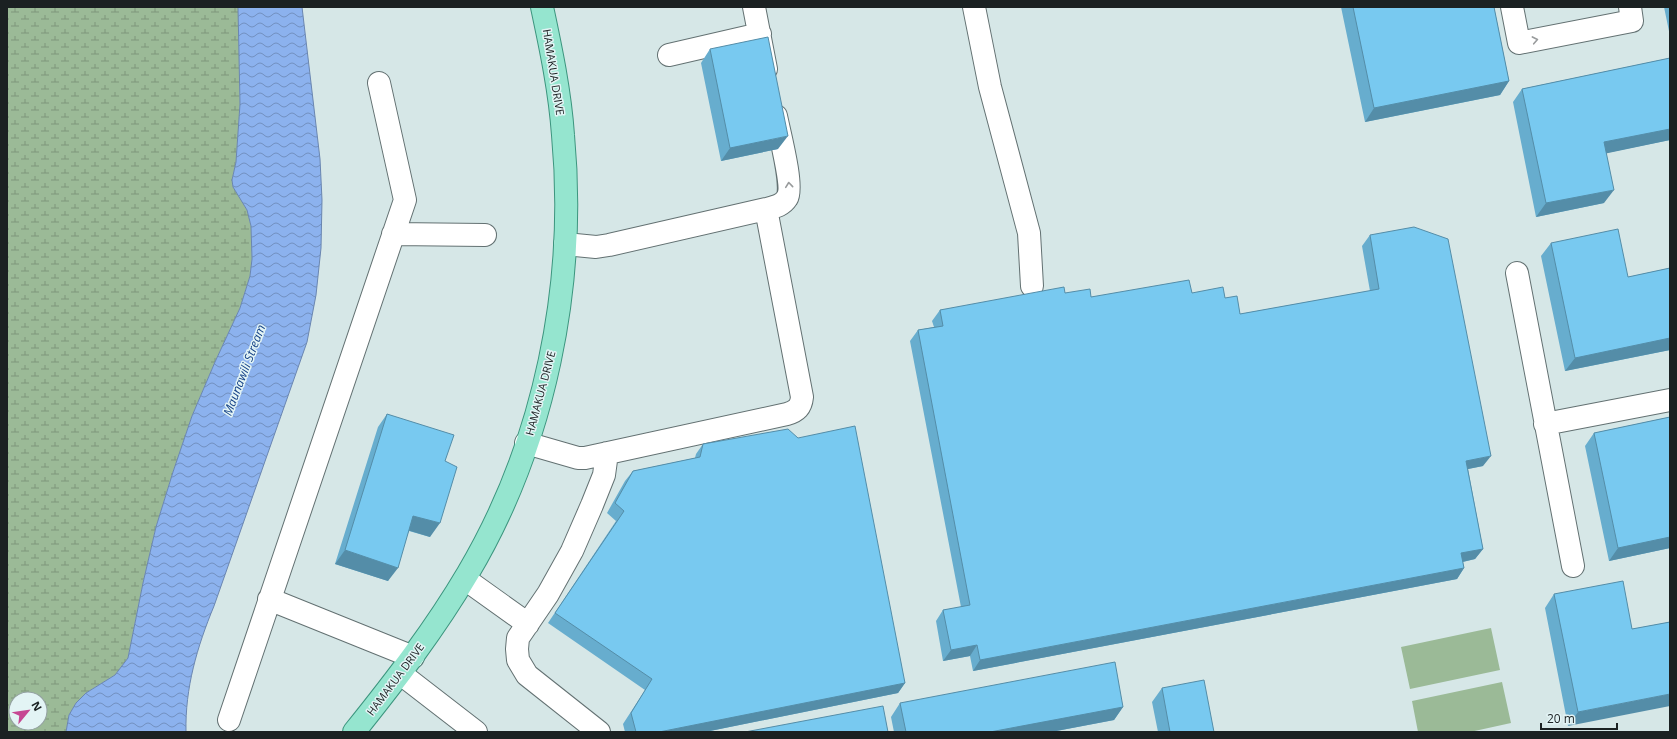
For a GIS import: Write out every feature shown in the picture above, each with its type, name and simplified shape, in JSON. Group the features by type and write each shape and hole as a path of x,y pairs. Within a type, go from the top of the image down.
{"main road":[{"name":"HAMAKUA DRIVE","path":"354,732 401,674 465,579 493,527 513,481 544,384 555,335 562,284 565,244 566,185 564,135 558,85 542,7"}],"street":[{"path":"565,244 596,247 609,245 766,209 783,203 788,197 790,191 754,7"},
{"path":"974,7 990,87 1028,233 1032,286"},
{"path":"1512,7 1519,43 1632,21 1630,7"},
{"path":"669,55 760,34"},
{"path":"229,720 268,599 405,200 379,83"},
{"path":"526,443 578,458 607,453 796,411 802,397 766,209"},
{"path":"393,234 485,235"},
{"path":"1516,273 1573,566"},
{"path":"1545,424 1670,400"},
{"path":"599,732 527,675 518,660 517,649 518,638 548,594 572,551 604,475 607,453"},
{"path":"465,579 528,624"},
{"path":"268,599 413,656"},
{"path":"401,674 476,732"}],"green space":[{"path":"7,7 238,7 240,104 236,162 232,180 233,187 247,210 251,226 252,259 250,276 240,308 192,416 173,472 156,527 128,658 115,675 86,693 76,703 69,715 66,732 7,732"},
{"path":"1491,628 1500,670 1410,689 1401,647"},
{"path":"1502,682 1511,723 1470,732 1418,732 1412,701"}],"water":[{"name":"Maunawili Stream","path":"238,7 302,7 320,159 322,200 321,248 316,295 307,342 197,652 190,684 186,716 186,732 66,732 69,715 76,703 86,693 115,675 128,658 156,527 173,472 192,416 240,308 250,276 252,259 251,226 247,210 233,187 232,180 236,162 240,104"}],"building":[{"path":"1353,7 1494,7 1509,81 1374,108"},
{"path":"768,37 788,136 730,148 710,49"},
{"path":"1670,58 1670,129 1604,142 1614,190 1546,203 1522,89"},
{"path":"1414,227 1448,239 1491,456 1466,461 1483,549 1461,553 1464,568 980,660 977,645 951,650 943,610 970,605 918,330 943,326 940,310 1064,287 1065,293 1090,289 1091,297 1189,280 1192,293 1223,287 1225,298 1237,296 1240,314 1379,289 1370,235"},
{"path":"1618,229 1628,277 1670,268 1670,338 1575,358 1551,243"},
{"path":"387,414 454,435 445,461 457,467 440,523 413,516 398,568 345,550"},
{"path":"1670,417 1670,537 1618,548 1594,433"},
{"path":"855,426 905,683 659,732 636,732 631,713 652,679 555,613 624,511 615,503 633,471 700,457 703,444 788,429 798,438"},
{"path":"1623,581 1632,629 1670,622 1670,694 1578,712 1554,594"},
{"path":"1115,662 1123,707 990,732 906,732 900,703"},
{"path":"1204,680 1214,732 1170,732 1162,688"},
{"path":"883,706 888,732 745,732"}]}
